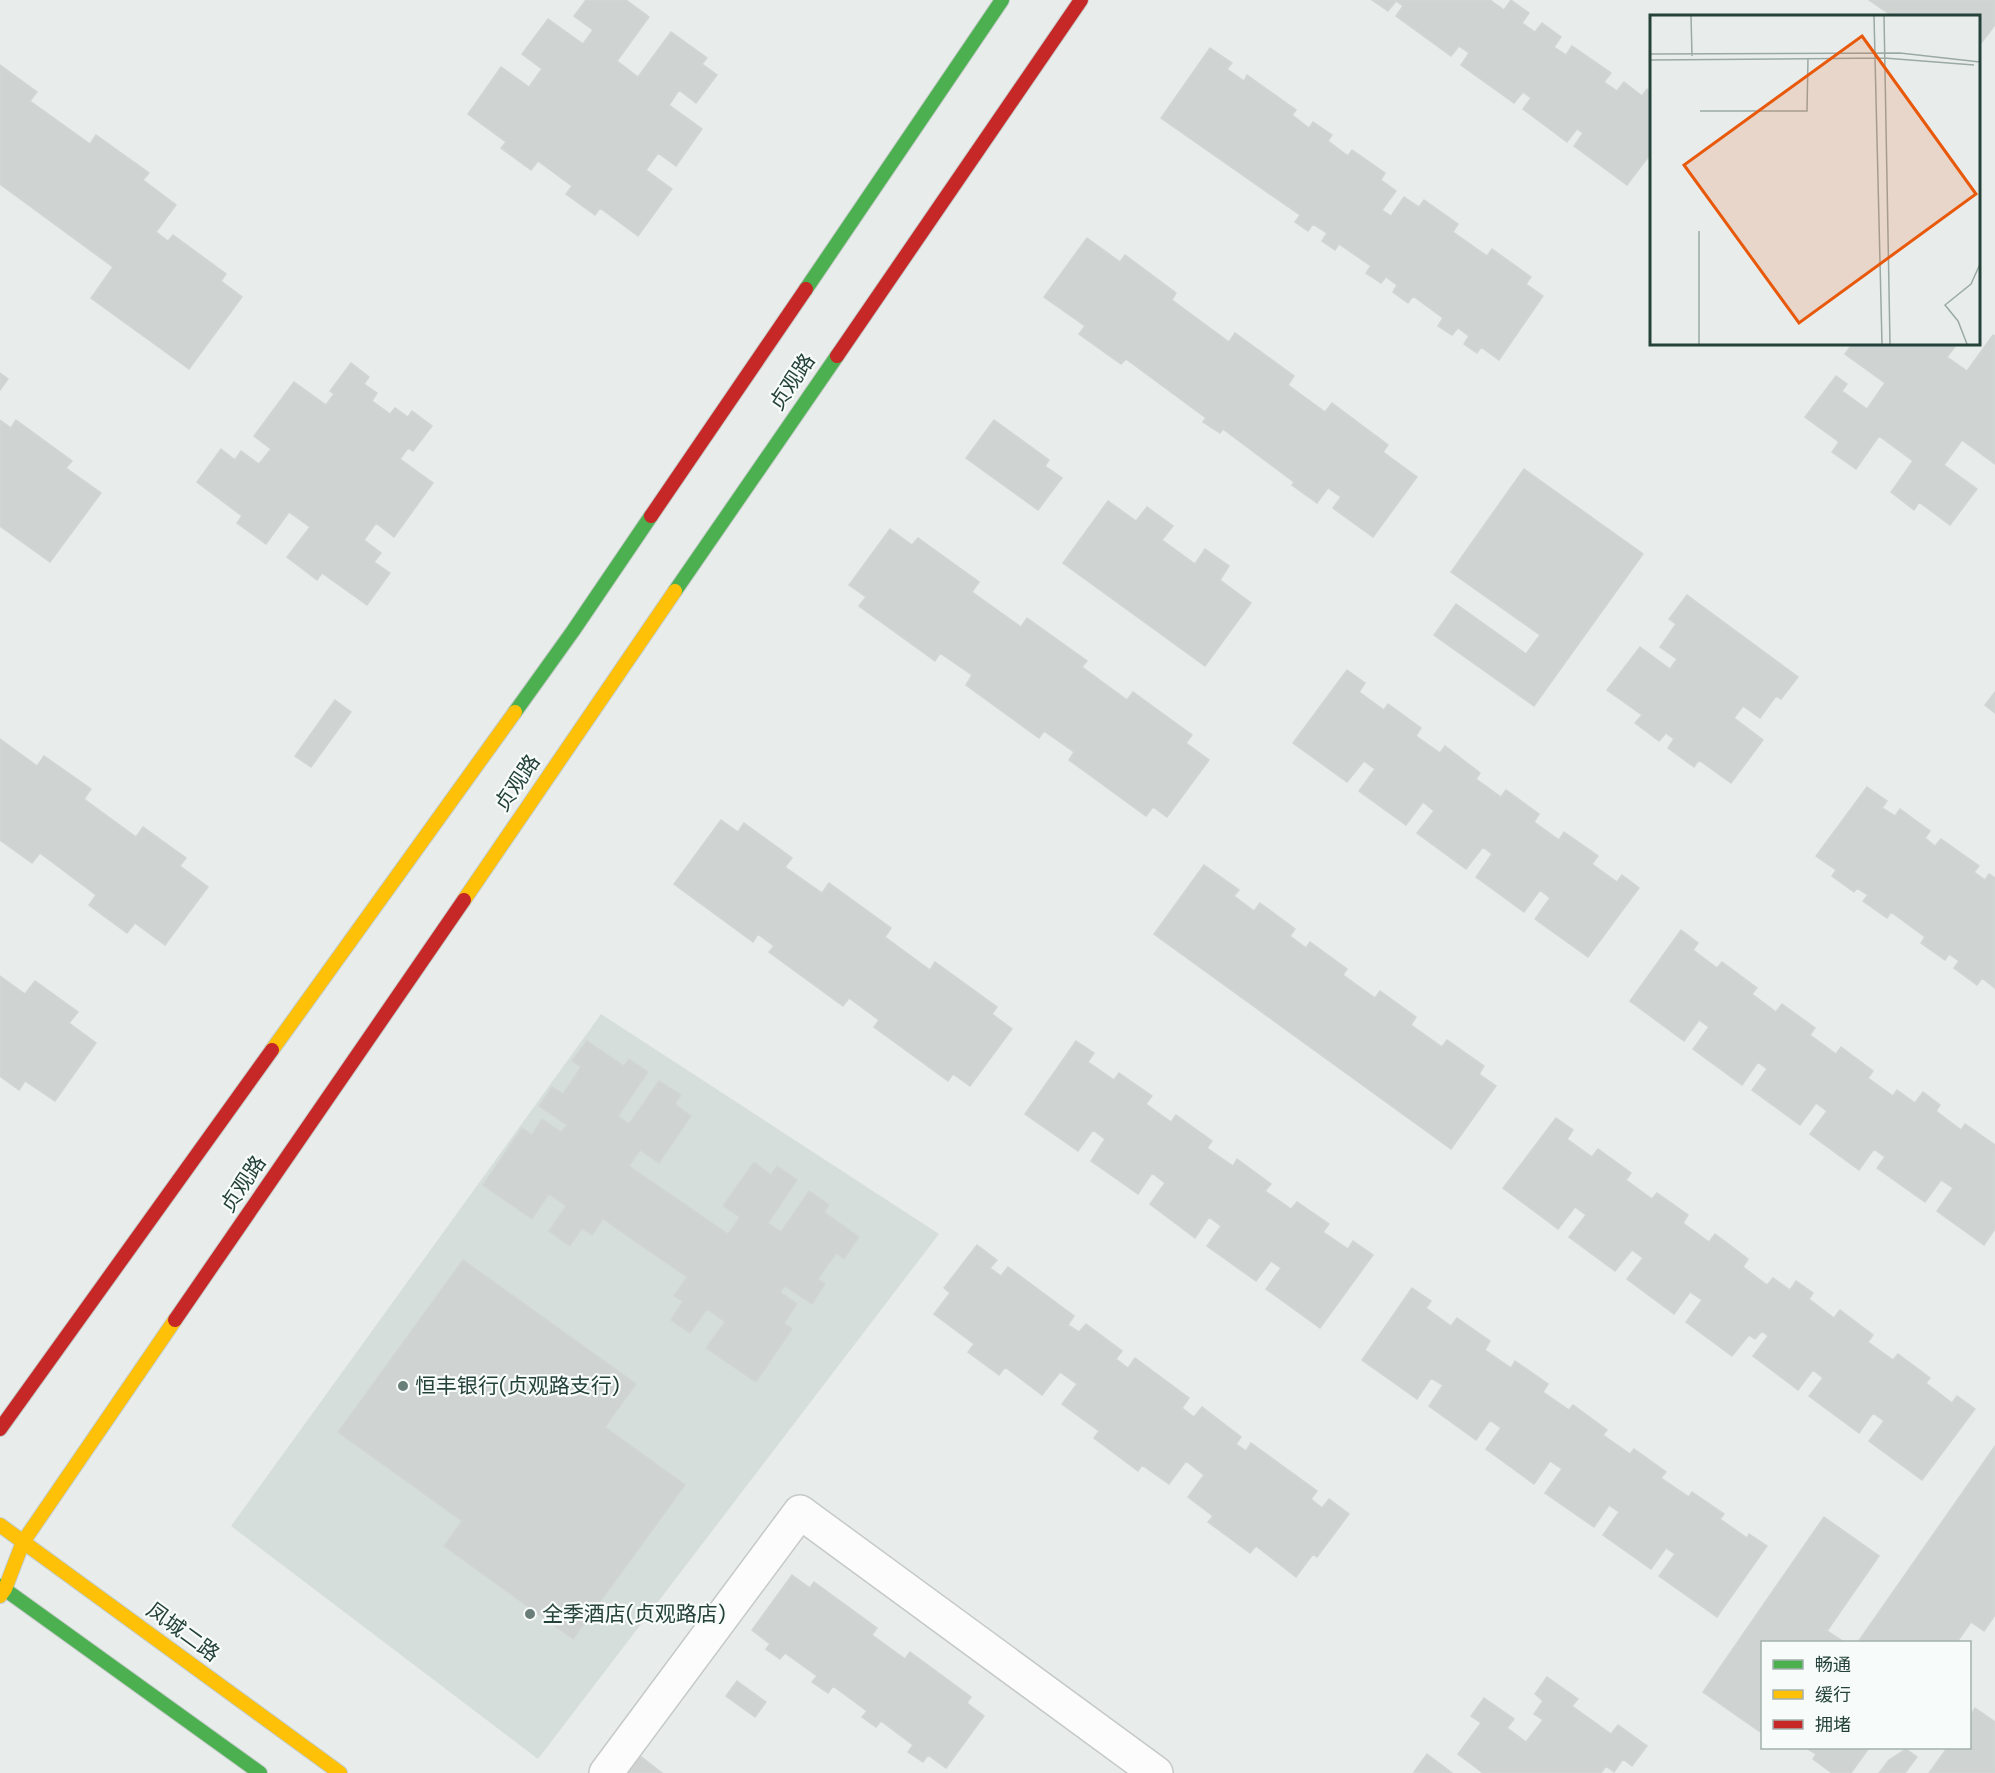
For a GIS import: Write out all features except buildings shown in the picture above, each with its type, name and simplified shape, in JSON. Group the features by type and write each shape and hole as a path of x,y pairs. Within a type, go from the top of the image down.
{"main road":[{"name":"贞观路","path":"0,1429 573,631 1002,0"},
{"name":"贞观路","path":"2,1590 23,1542 1081,0"},
{"name":"凤城二路","path":"0,1525 340,1773"},
{"path":"2,1590 260,1773"}],"street":[{"path":"606,1773 800,1512 1156,1773"}],"shaded area":[{"path":"601,1014 939,1234 538,1759 231,1526"}],"traffic: fast":[{"path":"806,289 1002,0"},
{"path":"675,591 837,356"},
{"path":"515,712 651,516"},
{"path":"0,1586 260,1773"}],"traffic: slow":[{"path":"464,900 675,591"},
{"path":"272,1050 515,712"},
{"path":"0,1596 5,1589 23,1542 175,1320"},
{"path":"0,1525 340,1773"}],"traffic: jam":[{"path":"837,356 1081,0"},
{"path":"651,516 806,289"},
{"path":"175,1320 464,900"},
{"path":"0,1429 272,1050"}],"place":[{"name":"恒丰银行(贞观路支行)","path":"403,1386"},
{"name":"全季酒店(贞观路店)","path":"530,1614"}]}
